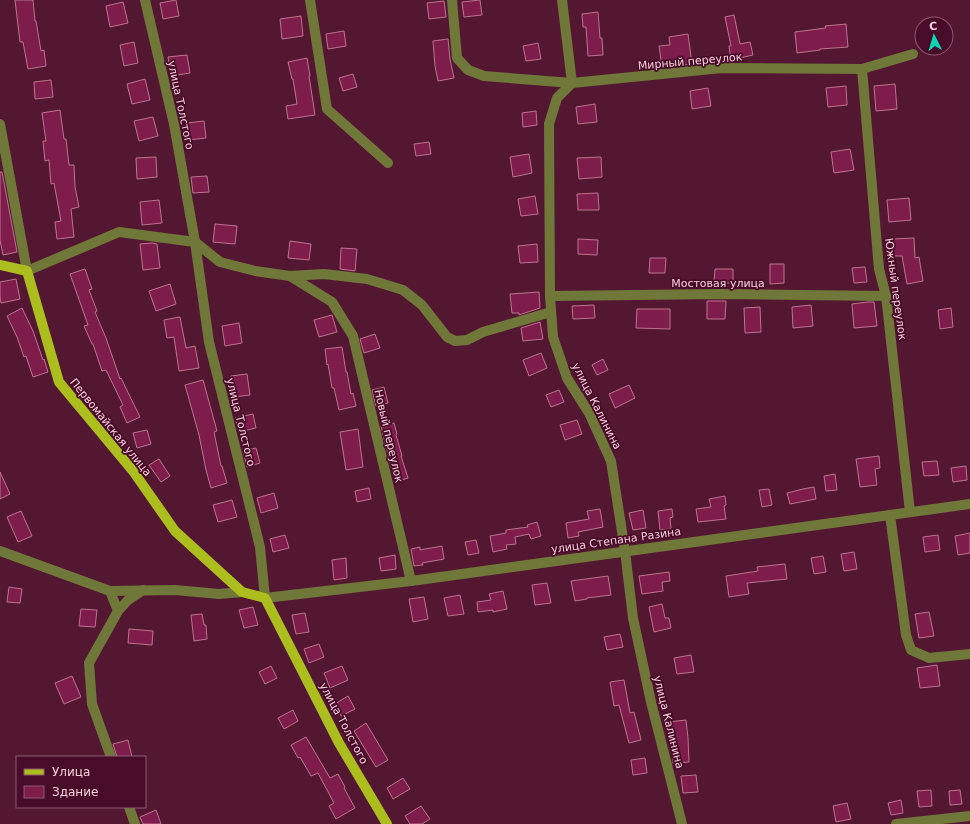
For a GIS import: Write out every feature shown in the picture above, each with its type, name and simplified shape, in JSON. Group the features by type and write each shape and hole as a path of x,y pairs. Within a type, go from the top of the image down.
{"main road":[{"path":"0,265 27,271"},
{"name":"Первомайская улица","path":"27,271 59,382 133,471 175,531 242,592 265,598"},
{"name":"улица Толстого","path":"265,598 339,743 387,824"}],"street":[{"name":"улица Толстого","path":"145,0 174,124 195,242 209,342 260,547 265,598"},
{"path":"310,0 327,109 388,163"},
{"name":"Мирный переулок","path":"452,0 457,58 468,70 484,76 572,83 722,68 862,69 913,54"},
{"path":"562,0 572,83"},
{"name":"Южный переулок","path":"862,69 879,269 886,296 910,512"},
{"name":"улица Калинина","path":"572,83 557,98 549,124 550,296 553,337 567,378 589,413 611,462 625,551 632,618 651,702 682,824"},
{"name":"Первомайская улица","path":"0,124 27,271"},
{"path":"27,271 119,232 195,242 220,262 255,271 290,276 324,274 367,279 403,290 422,305 448,337 455,341 467,340 483,332 551,312"},
{"name":"Новый переулок","path":"290,276 332,302 353,336 412,581"},
{"name":"Мостовая улица","path":"550,296 721,294 886,296"},
{"name":"улица Степана Разина","path":"265,598 412,581 970,504"},
{"path":"890,515 906,635 911,650 929,658 970,654"},
{"path":"0,551 110,591 175,590 219,594 242,592"},
{"path":"111,756 92,704 89,663 118,611 128,600 143,590"},
{"path":"110,591 118,611"},
{"path":"129,808 135,824"},
{"path":"896,824 970,816"}],"building":[{"path":"15,0 33,0 35,21 41,51 44,50 46,66 28,69 23,42 20,42"},
{"path":"176,0 179,16 163,19 160,3"},
{"path":"480,0 482,15 464,17 462,2"},
{"path":"444,1 446,17 429,19 427,3"},
{"path":"123,2 128,23 110,27 106,6"},
{"path":"598,12 603,55 588,56 586,27 583,27 582,14"},
{"path":"734,15 740,44 750,42 753,55 731,60 729,46 731,46 725,17"},
{"path":"301,16 303,36 282,39 280,19"},
{"path":"846,24 848,47 820,49 797,53 795,32 826,28 825,26"},
{"path":"344,31 346,46 328,49 326,34"},
{"path":"688,34 692,64 662,67 659,46 670,45 669,37"},
{"path":"448,39 454,78 438,81 433,41"},
{"path":"134,42 138,63 124,66 120,45"},
{"path":"538,43 541,59 526,61 523,46"},
{"path":"187,55 190,73 171,76 168,57"},
{"path":"307,58 315,115 288,119 286,106 297,104 293,79 288,62"},
{"path":"353,74 357,87 343,91 339,78"},
{"path":"145,79 150,100 132,104 127,84"},
{"path":"51,80 53,97 35,99 34,82"},
{"path":"895,84 897,109 876,111 874,86"},
{"path":"846,86 847,105 828,107 826,88"},
{"path":"708,88 711,106 692,109 690,91"},
{"path":"595,104 597,122 578,124 576,107"},
{"path":"60,110 64,139 66,139 69,165 74,165 75,187 79,207 71,209 74,237 57,239 55,222 61,221 54,183 51,184 49,160 45,161 43,141 46,141 42,113"},
{"path":"536,111 537,125 523,127 522,113"},
{"path":"153,117 158,136 139,141 134,121"},
{"path":"204,121 206,138 188,140 187,123"},
{"path":"429,142 431,154 416,156 414,144"},
{"path":"850,149 854,170 834,173 831,152"},
{"path":"529,154 532,173 513,177 510,157"},
{"path":"156,157 157,177 137,179 136,158"},
{"path":"601,157 602,177 579,179 577,158"},
{"path":"0,172 2,172 17,252 3,255 0,240"},
{"path":"207,176 209,192 193,193 191,177"},
{"path":"598,193 599,210 578,210 577,194"},
{"path":"535,196 538,214 521,216 518,199"},
{"path":"909,198 911,220 889,222 887,200"},
{"path":"159,200 162,223 142,225 140,202"},
{"path":"215,224 237,226 235,244 213,242"},
{"path":"914,238 915,258 919,257 923,281 907,284 902,256 893,256 892,239"},
{"path":"578,239 598,240 597,255 578,254"},
{"path":"290,241 311,244 309,260 288,258"},
{"path":"140,244 157,244 160,268 143,270"},
{"path":"537,244 538,262 520,263 518,246"},
{"path":"341,248 357,249 355,271 340,269"},
{"path":"650,258 666,258 665,273 649,273"},
{"path":"770,264 784,264 784,283 770,284"},
{"path":"865,267 867,282 854,283 852,268"},
{"path":"85,269 92,289 89,290 97,311 95,312 106,338 120,379 121,378 140,417 127,423 120,407 123,405 106,370 102,371 93,344 84,326 88,325 70,274"},
{"path":"715,269 733,269 733,283 714,283"},
{"path":"16,279 20,299 1,303 0,282"},
{"path":"170,284 176,304 156,311 149,291"},
{"path":"539,292 540,308 519,315 519,313 512,313 510,294"},
{"path":"707,301 726,301 725,319 707,319"},
{"path":"874,302 877,326 854,328 852,304"},
{"path":"594,305 595,318 573,319 572,306"},
{"path":"811,305 813,326 793,328 792,307"},
{"path":"760,307 761,332 745,333 744,308"},
{"path":"22,308 33,331 48,372 33,377 26,356 24,357 7,316"},
{"path":"951,308 953,327 940,329 938,310"},
{"path":"637,309 670,309 670,329 636,328"},
{"path":"332,315 337,332 319,337 314,320"},
{"path":"180,317 186,348 195,346 199,368 179,371 174,337 167,338 164,320"},
{"path":"540,322 543,339 523,341 521,328"},
{"path":"239,323 242,343 225,346 222,326"},
{"path":"375,334 380,348 364,353 360,339"},
{"path":"342,347 351,394 353,393 356,406 339,410 334,388 332,388 325,349"},
{"path":"541,353 547,368 529,376 523,360"},
{"path":"603,359 608,370 597,375 592,365"},
{"path":"247,374 250,395 234,397 231,376"},
{"path":"203,380 217,431 214,432 221,466 227,483 211,488 199,435 185,385"},
{"path":"629,385 635,398 615,408 609,394"},
{"path":"384,387 388,403 376,406 372,390"},
{"path":"559,390 564,402 551,407 546,395"},
{"path":"253,414 256,428 239,432 235,418"},
{"path":"577,420 582,434 565,440 560,425"},
{"path":"394,423 401,456 408,478 396,482 381,426"},
{"path":"358,429 363,467 346,470 340,432"},
{"path":"147,430 151,444 137,448 133,433"},
{"path":"256,448 260,463 247,467 243,451"},
{"path":"879,456 880,468 875,469 877,485 860,487 856,459"},
{"path":"159,459 170,476 161,482 149,465"},
{"path":"937,461 939,475 924,476 922,462"},
{"path":"966,466 967,480 953,482 951,468"},
{"path":"0,472 10,494 0,499"},
{"path":"835,474 837,490 826,491 824,476"},
{"path":"814,487 816,499 790,504 787,493"},
{"path":"369,488 371,499 357,502 355,491"},
{"path":"769,489 772,505 762,507 759,490"},
{"path":"274,493 278,508 261,513 257,498"},
{"path":"725,496 726,505 724,506 726,519 698,522 696,509 711,507 709,499"},
{"path":"232,500 237,517 218,522 213,505"},
{"path":"600,509 603,527 578,532 579,536 568,538 566,523 589,519 587,511"},
{"path":"672,509 673,517 670,518 671,529 660,530 658,511"},
{"path":"643,510 646,528 633,530 629,513"},
{"path":"21,511 32,536 18,542 7,517"},
{"path":"537,522 541,536 531,539 529,534 515,537 516,544 506,545 507,549 493,552 490,536 506,533 506,530 528,527 527,525"},
{"path":"970,533 970,553 958,555 955,536"},
{"path":"285,535 289,548 273,552 270,539"},
{"path":"938,535 940,550 925,552 923,537"},
{"path":"476,540 479,553 468,555 465,542"},
{"path":"442,546 444,559 414,566 411,549 420,547 420,550"},
{"path":"854,552 857,569 844,571 841,554"},
{"path":"395,555 396,569 381,571 379,558"},
{"path":"823,556 826,572 814,574 811,558"},
{"path":"346,558 347,578 334,580 332,560"},
{"path":"785,564 787,579 747,583 749,594 729,597 726,576 758,571 757,567"},
{"path":"669,572 670,581 662,582 663,591 642,594 639,576"},
{"path":"608,576 611,595 575,601 571,581"},
{"path":"547,583 551,603 535,605 532,585"},
{"path":"9,587 22,589 20,603 7,602"},
{"path":"503,591 507,609 493,612 493,610 478,612 477,602 491,600 489,594"},
{"path":"460,595 464,614 448,616 444,598"},
{"path":"424,597 428,619 413,622 409,599"},
{"path":"662,604 665,618 669,618 671,628 654,632 649,607"},
{"path":"253,607 258,625 244,628 239,610"},
{"path":"81,609 97,610 95,627 79,626"},
{"path":"929,612 934,636 919,638 915,614"},
{"path":"305,613 309,632 296,634 292,615"},
{"path":"202,614 204,625 206,625 207,639 194,641 191,615"},
{"path":"129,629 153,631 152,645 128,643"},
{"path":"620,634 623,647 607,650 604,637"},
{"path":"319,644 324,657 309,663 304,649"},
{"path":"691,655 694,672 677,674 674,658"},
{"path":"937,665 940,686 920,688 917,668"},
{"path":"271,666 277,678 265,684 259,672"},
{"path":"342,666 348,680 330,688 324,673"},
{"path":"72,676 81,697 64,704 55,683"},
{"path":"624,680 630,713 634,712 641,740 629,743 619,705 614,706 610,682"},
{"path":"348,696 355,709 341,716 335,704"},
{"path":"293,710 298,721 284,729 278,718"},
{"path":"686,720 689,762 673,763 672,740 670,740 668,722"},
{"path":"366,723 388,760 376,767 354,731"},
{"path":"306,737 330,778 338,774 355,808 336,819 329,806 334,803 318,773 311,776 291,745"},
{"path":"128,740 132,756 117,756 113,744"},
{"path":"645,758 647,773 633,775 631,760"},
{"path":"696,775 698,792 683,793 681,776"},
{"path":"403,778 410,789 393,799 387,788"},
{"path":"931,790 932,806 919,807 917,791"},
{"path":"960,790 962,804 950,805 949,791"},
{"path":"901,800 903,813 891,815 888,803"},
{"path":"847,803 851,819 836,822 833,806"},
{"path":"421,806 430,819 422,824 410,824 405,816"},
{"path":"156,810 161,824 143,824 140,817"}]}
